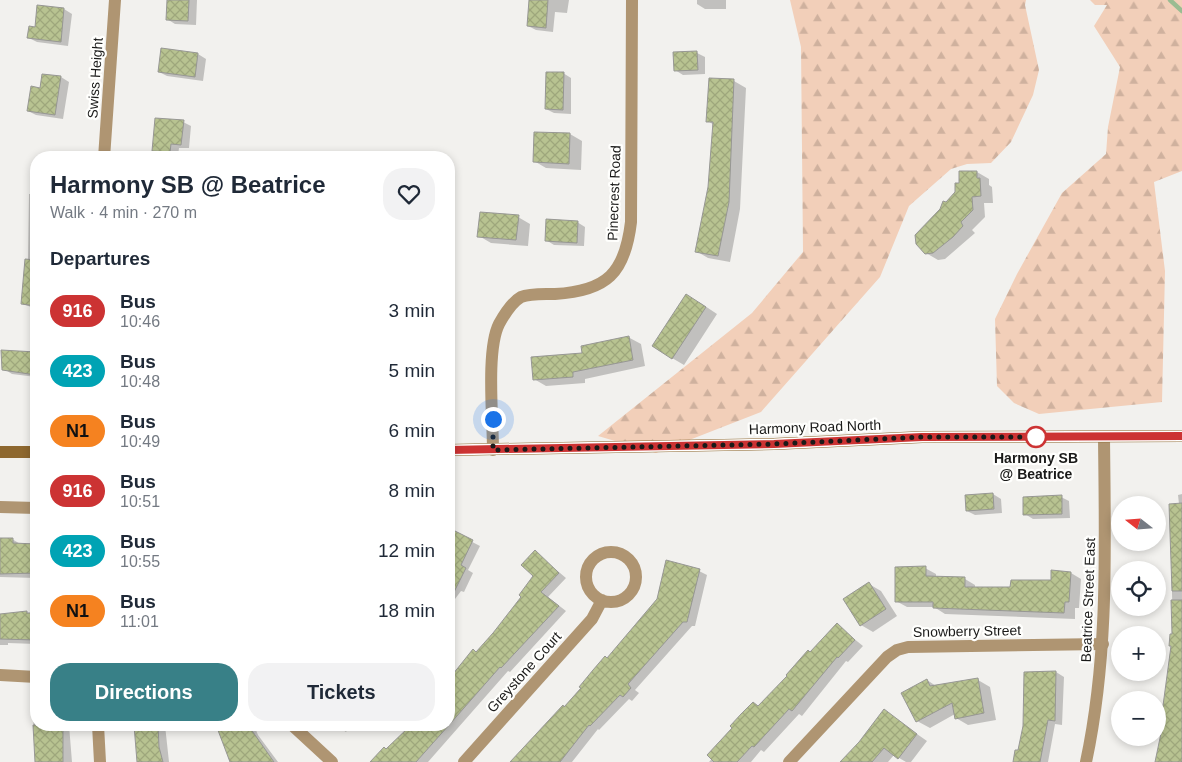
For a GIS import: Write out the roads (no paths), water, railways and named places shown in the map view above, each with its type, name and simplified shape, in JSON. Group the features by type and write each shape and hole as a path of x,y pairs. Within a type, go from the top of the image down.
{"main road":[{"name":"Harmony Road North","path":"455,450 774,444 922,437 1182,436"},
{"path":"0,452 30,452"}],"street":[{"name":"Swiss Height","path":"105,151 116,0"},
{"name":"Pinecrest Road","path":"493,450 494,346 498,325 509,309 521,297 575,292 611,278 622,262 629,243 631,222 632,0"},
{"name":"Beatrice Street East","path":"1086,762 1098,694 1106,597 1104,437"},
{"path":"0,507 30,508"},
{"name":"Greystone Court","path":"464,762 592,619 602,600"},
{"name":"Snowberry Street","path":"788,762 887,658 897,650 908,647 1103,644"},
{"path":"0,675 30,677"},
{"path":"98,731 100,762"},
{"path":"298,731 332,762"}],"waterway":[{"path":"1170,0 1182,11"}],"place":[{"name":"Harmony SB @ Beatrice","path":"1036,437"}]}
